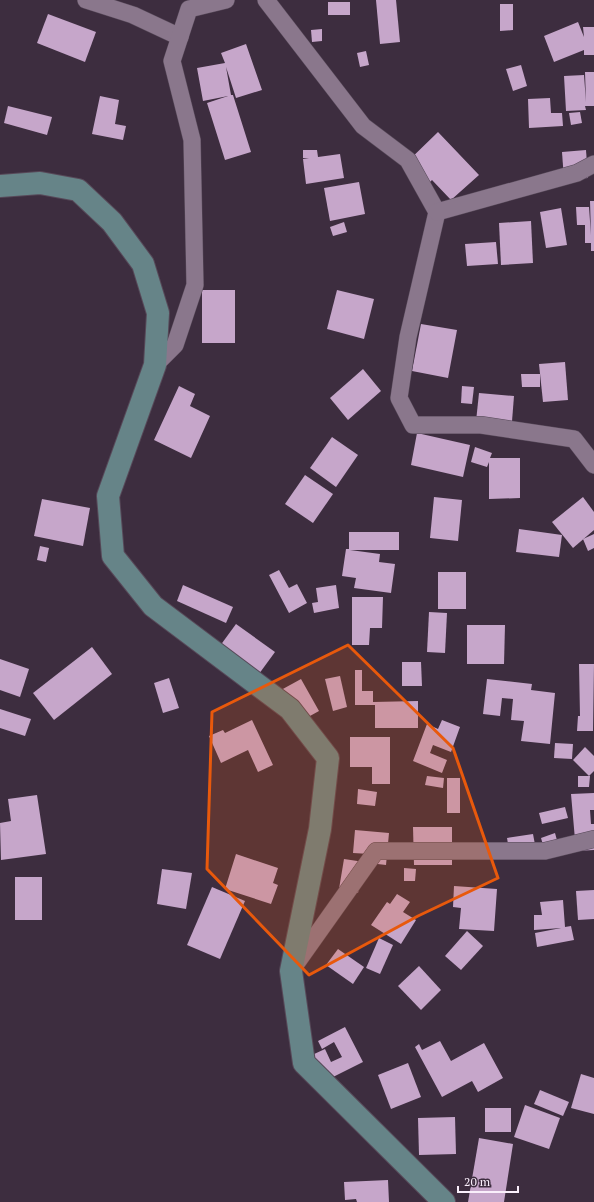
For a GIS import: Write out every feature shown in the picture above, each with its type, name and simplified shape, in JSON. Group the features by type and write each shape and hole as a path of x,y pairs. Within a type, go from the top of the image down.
{"street":[{"path":"86,0 133,15 180,37"},
{"path":"156,365 175,345 195,284 192,140 172,61 189,9 226,0"},
{"path":"266,0 363,126 408,160 437,212 408,337 399,398 413,425 481,425 574,439 594,465"},
{"path":"437,212 576,173 594,164"},
{"path":"0,186 40,183 78,190 112,222 143,264 158,313 156,365 108,496 113,556 153,606 290,710 328,758 320,829 291,971 304,1063 444,1202"},
{"path":"291,971 376,851 545,851 594,839"}],"highlighted area":[{"path":"348,645 453,748 498,878 418,916 309,975 207,869 212,712"}],"building":[{"path":"376,0 396,0 400,42 380,44"},
{"path":"328,2 350,2 350,15 328,15"},
{"path":"500,4 513,4 513,30 500,31"},
{"path":"48,14 96,32 85,62 37,43"},
{"path":"578,22 584,37 583,27 594,27 594,55 584,55 584,50 554,62 544,36"},
{"path":"322,29 322,41 312,42 311,30"},
{"path":"246,44 262,90 236,98 226,67 231,95 233,95 251,152 225,160 207,103 228,96 203,101 197,68 225,63 221,53"},
{"path":"366,51 369,65 360,67 357,53"},
{"path":"521,65 527,86 513,91 506,69"},
{"path":"585,72 594,72 594,106 585,106 586,110 566,111 564,76 584,75 586,102"},
{"path":"100,96 119,100 115,124 126,126 123,140 92,134"},
{"path":"550,98 551,113 562,113 563,126 529,128 528,99"},
{"path":"8,106 52,117 47,135 4,123"},
{"path":"580,112 582,123 571,125 569,113"},
{"path":"438,132 479,175 451,200 432,180 424,188 403,166"},
{"path":"303,150 317,150 318,157 340,154 344,178 306,184 303,159 309,158 303,158"},
{"path":"586,150 588,178 564,180 562,152"},
{"path":"359,182 365,214 330,221 324,188"},
{"path":"590,201 594,201 594,251 591,251 591,243 585,243 585,225 577,225 576,207 589,207 591,235"},
{"path":"561,208 567,245 546,248 540,212"},
{"path":"531,221 533,263 501,265 499,223"},
{"path":"344,222 347,232 333,236 330,227"},
{"path":"496,242 498,264 467,266 465,244"},
{"path":"202,290 235,290 235,343 202,343"},
{"path":"337,290 374,299 364,339 327,329"},
{"path":"421,324 457,330 448,378 412,371"},
{"path":"565,362 568,400 543,402 539,364"},
{"path":"363,369 381,391 348,420 330,398"},
{"path":"521,374 540,374 540,387 522,387"},
{"path":"179,386 195,394 190,406 210,416 191,458 154,440"},
{"path":"462,386 474,387 472,404 461,403"},
{"path":"479,393 514,396 511,434 475,431"},
{"path":"417,433 470,445 463,477 411,465"},
{"path":"332,437 358,455 336,487 310,468"},
{"path":"475,447 492,453 490,458 520,458 520,498 489,499 489,462 487,467 471,462"},
{"path":"305,475 333,494 313,523 285,504"},
{"path":"434,497 462,500 458,541 430,538"},
{"path":"583,497 594,512 594,530 573,548 552,522"},
{"path":"42,499 90,508 83,546 34,536"},
{"path":"519,529 562,535 559,557 516,552"},
{"path":"349,532 399,532 399,550 350,550 380,554 379,562 395,564 391,593 354,588 356,578 342,576 346,549 349,549"},
{"path":"594,534 594,548 588,551 583,539"},
{"path":"40,546 49,548 46,562 37,560"},
{"path":"279,570 289,588 297,584 307,603 289,613 269,575"},
{"path":"438,572 466,572 466,609 438,609"},
{"path":"183,585 233,607 226,623 177,601"},
{"path":"336,585 339,608 314,613 312,603 318,602 316,588"},
{"path":"352,597 383,597 382,628 370,628 369,645 352,645"},
{"path":"429,612 447,613 445,653 427,652"},
{"path":"236,624 275,652 256,678 217,650"},
{"path":"467,625 505,625 504,664 467,664"},
{"path":"92,647 112,674 54,720 33,693"},
{"path":"0,659 29,669 20,697 0,690"},
{"path":"402,662 421,662 422,686 402,686"},
{"path":"579,664 594,664 593,731 577,731 578,716 580,716"},
{"path":"355,670 362,670 362,691 373,691 373,702 418,701 418,728 375,728 375,705 355,705"},
{"path":"340,676 347,707 333,711 325,679"},
{"path":"169,678 179,708 163,713 154,683"},
{"path":"301,679 319,711 299,722 281,690"},
{"path":"487,679 532,684 531,690 555,693 550,744 521,741 524,721 511,720 513,699 502,698 500,716 483,714"},
{"path":"0,709 31,719 25,736 0,728"},
{"path":"252,720 273,765 258,772 248,750 221,763 209,736 223,730 225,733"},
{"path":"442,720 460,727 451,752 433,745 430,753 447,760 442,773 413,761 427,724 438,729"},
{"path":"350,737 390,737 390,784 372,784 372,767 350,767"},
{"path":"555,743 573,744 572,759 554,758"},
{"path":"585,747 594,756 594,771 589,776 573,760"},
{"path":"427,776 444,778 443,788 425,785"},
{"path":"578,776 590,776 589,787 578,787"},
{"path":"447,778 460,778 460,813 447,813"},
{"path":"358,789 377,792 375,806 357,804"},
{"path":"594,793 594,810 590,810 591,824 594,824 594,850 576,851 571,794"},
{"path":"37,795 46,854 1,860 0,823 11,821 8,799"},
{"path":"565,807 568,818 542,824 539,813"},
{"path":"413,827 452,827 452,865 414,865"},
{"path":"355,830 389,833 386,865 369,863 370,854 353,853"},
{"path":"555,833 561,855 547,859 541,838"},
{"path":"533,834 536,850 510,855 507,838"},
{"path":"236,854 278,868 273,883 278,885 271,904 225,889"},
{"path":"344,859 364,862 358,893 339,889"},
{"path":"404,868 416,869 415,881 404,881"},
{"path":"162,869 192,873 186,909 157,904"},
{"path":"15,877 42,877 42,920 15,920"},
{"path":"454,886 497,889 494,931 459,929 461,908 453,907"},
{"path":"212,887 245,901 220,959 187,945"},
{"path":"594,890 594,919 578,920 576,891"},
{"path":"397,894 410,902 403,912 416,920 401,944 371,925 387,902 390,904"},
{"path":"563,900 565,927 571,926 574,940 537,947 535,933 561,928 534,930 534,915 542,915 540,902"},
{"path":"467,931 483,946 461,970 445,956"},
{"path":"379,938 393,945 380,974 366,968"},
{"path":"338,949 364,967 353,984 326,965"},
{"path":"419,966 441,990 421,1010 398,986"},
{"path":"345,1027 363,1062 325,1081 312,1055 325,1049 331,1062 342,1057 334,1042 322,1049 318,1041"},
{"path":"440,1041 451,1061 484,1043 503,1078 478,1092 472,1081 442,1097 415,1047 419,1044 422,1050"},
{"path":"408,1063 421,1097 391,1109 378,1075"},
{"path":"581,1074 594,1078 594,1114 571,1108"},
{"path":"540,1090 569,1102 563,1116 534,1104"},
{"path":"525,1105 560,1118 549,1149 514,1137"},
{"path":"485,1108 511,1108 511,1132 485,1132"},
{"path":"455,1117 456,1154 419,1155 418,1118"},
{"path":"479,1138 513,1144 504,1202 468,1202"},
{"path":"388,1180 389,1202 357,1202 356,1199 345,1200 344,1182"}]}
